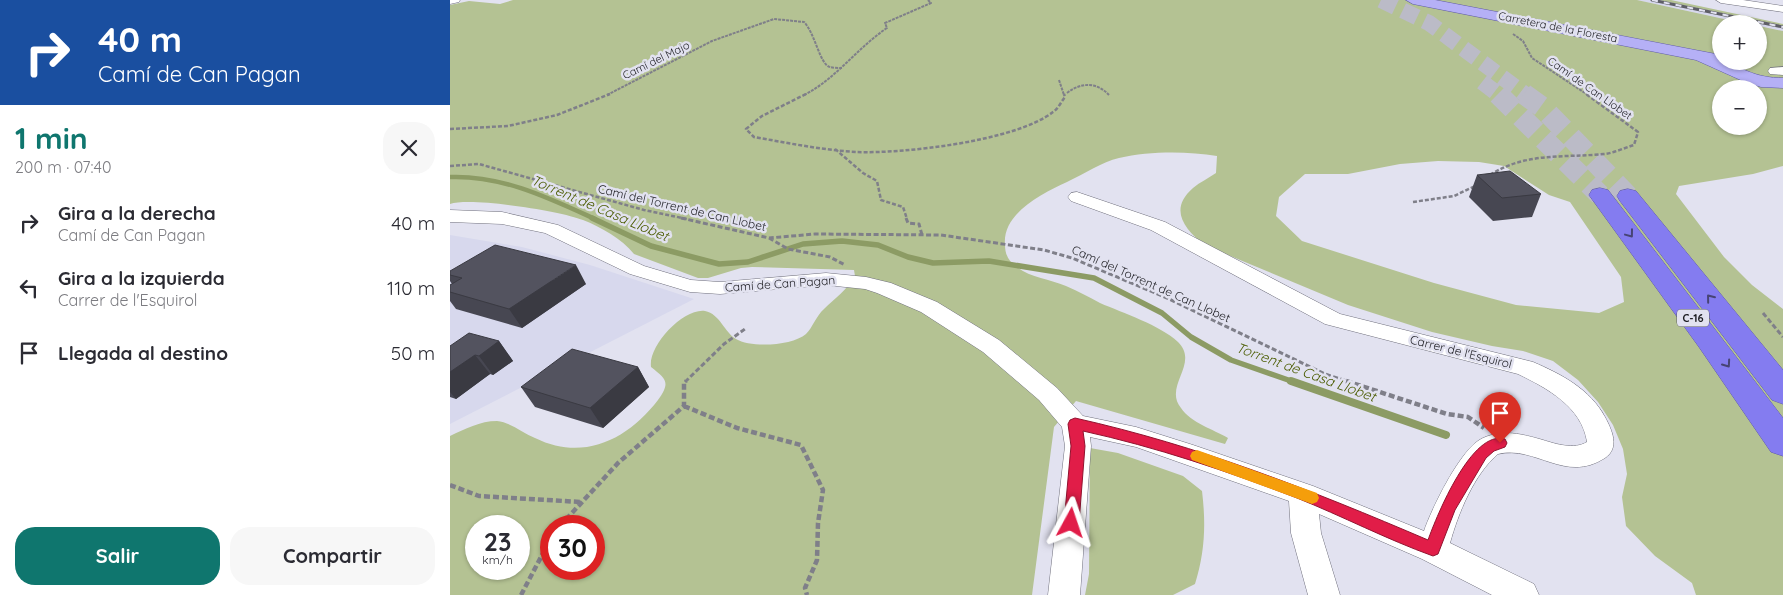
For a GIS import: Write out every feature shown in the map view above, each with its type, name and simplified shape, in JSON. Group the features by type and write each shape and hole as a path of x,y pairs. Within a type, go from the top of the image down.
{"highway":[{"name":"C-16","path":"1783,392 1734,328 1614,195 1709,340 1783,443"}],"main road":[{"name":"Carretera de la Floresta","path":"1414,0 1484,12 1712,58"},
{"name":"Carretera de la Floresta","path":"1701,56 1712,60"},
{"name":"Carretera de la Floresta","path":"1736,70 1750,79 1780,78"},
{"path":"1763,70 1780,78"}],"street":[{"path":"450,1 455,0"},
{"path":"1721,0 1783,9"},
{"name":"Carrer de l'Esquirol","path":"1077,197 1158,226 1333,319 1506,362 1543,376 1576,399 1589,413 1600,438 1600,447 1594,453 1579,457 1559,455 1514,443 1500,443"},
{"name":"Camí de Can Pagan","path":"450,216 502,218 552,230 637,270 690,286 720,288 785,281 844,280 884,288 929,307 961,325 991,346 1048,394 1075,424"},
{"path":"1064,595 1078,446 1075,424 1136,437 1303,494 1433,549 1523,595"},
{"path":"1433,549 1448,508 1481,454 1489,447 1500,443"},
{"path":"1303,494 1306,533 1324,595"}],"path":[{"path":"928,0 931,3 905,13 885,24 888,28 864,46 842,68 816,88 754,120 746,128 754,137 834,149 888,152 933,149 999,135 1045,118 1059,108 1073,87 1084,84 1097,86 1105,89 1109,95"},
{"name":"Camí de Can Llobet","path":"1484,12 1523,41 1532,58 1604,106 1638,132 1634,145 1606,154 1575,154 1521,160 1494,171 1488,176"},
{"name":"Camí del Majo","path":"450,129 500,126 557,116 606,96 712,41 774,19 804,22 816,38 821,61 828,67 842,68"},
{"path":"1059,80 1066,88 1067,94"},
{"path":"834,149 863,173 877,181 881,200 904,207 908,223 919,224 922,235"},
{"name":"Camí del Torrent de Can Llobet","path":"450,166 479,164 644,210 769,238 815,234 922,235 961,237 1044,250 1072,258 1167,298 1325,374 1447,414 1468,417 1480,424 1500,443"},
{"path":"1413,202 1441,199 1470,191 1482,181"},
{"path":"769,238 788,249 830,257 846,266 847,274 844,280"},
{"path":"1763,313 1783,337"},
{"path":"570,515 618,463 684,406 684,383 724,344 745,329"},
{"path":"684,406 737,428 801,445 824,490 818,523 817,560 805,588 806,595"},
{"path":"450,485 479,496 582,502"},
{"path":"521,595 540,559"}],"shaded area":[{"path":"1637,0 1659,0 1731,15 1712,16"},
{"path":"1767,23 1783,26 1783,31 1767,28"},
{"path":"450,235 522,247 590,265 694,299 450,424"}],"green space":[{"path":"513,0 1637,0 1712,16 1712,70 1767,70 1767,28 1783,31 1783,166 1753,174 1679,186 1676,194 1724,257 1752,285 1783,309 1783,595 1696,595 1692,583 1655,556 1626,526 1622,497 1627,474 1623,449 1613,425 1598,402 1578,380 1553,361 1523,351 1432,332 1348,305 1204,245 1186,226 1180,211 1186,196 1193,188 1216,173 1217,156 1168,152 1143,154 1113,160 1093,168 1036,198 1017,214 1010,223 1006,234 1006,252 1012,263 1022,271 1066,286 1141,320 1161,330 1178,342 1184,350 1185,358 1176,392 1181,408 1190,418 1228,438 1225,444 1076,401 1054,427 1032,595 450,595 450,436 479,424 497,421 507,423 553,445 571,448 588,447 604,443 633,426 646,414 662,394 665,389 665,381 651,367 652,358 661,339 677,322 696,312 705,311 718,319 732,336 743,342 761,345 791,341 806,334 821,312 845,290 855,276 854,270 752,267 741,268 708,278 698,278 634,254 611,234 572,216 537,209 477,202 450,204 450,5 469,1 500,4","holes":["1438,161 1479,162 1504,166 1549,195 1570,202 1621,277 1624,302 1599,313 1516,305 1434,283 1302,241 1276,216 1279,197 1305,174 1348,174 1400,164"]},
{"path":"1659,0 1671,0 1741,15 1731,15"},
{"path":"1767,21 1783,24 1783,26 1767,23"},
{"path":"1090,448 1118,453 1183,476 1202,491 1204,538 1195,584 1173,595 1085,595 1089,574"}],"building":[{"path":"1510,171 1541,194 1502,198 1477,175"},
{"path":"495,245 576,265 509,309 450,292 450,285 462,278 450,275 450,271"},
{"path":"469,333 499,341 479,356 475,355 450,372 450,346"},
{"path":"572,349 638,367 590,408 521,387"}],"waterway":[{"name":"Torrent de Casa Llobet","path":"450,177 488,180 525,189 595,219"},
{"name":"Torrent de Casa Llobet","path":"592,218 651,246 719,264 748,262 803,244 842,241 878,245 908,257 933,263 989,261 1094,278 1162,313 1191,337 1231,360 1294,382"},
{"name":"Torrent de Casa Llobet","path":"1291,381 1446,435"}],"tunnel":[{"path":"1381,0 1429,23 1526,95"},
{"path":"1482,82 1499,95"},
{"path":"1498,94 1600,195"},
{"path":"1524,94 1542,107 1628,196"}],"railway":[{"path":"1652,0 1783,27"}],"slow traffic":[{"path":"1197,456 1312,498"}],"route":[{"path":"1071,523 1078,446 1075,424 1136,437 1229,467 1303,494 1433,549 1448,508 1481,454 1489,447 1500,443"}]}
